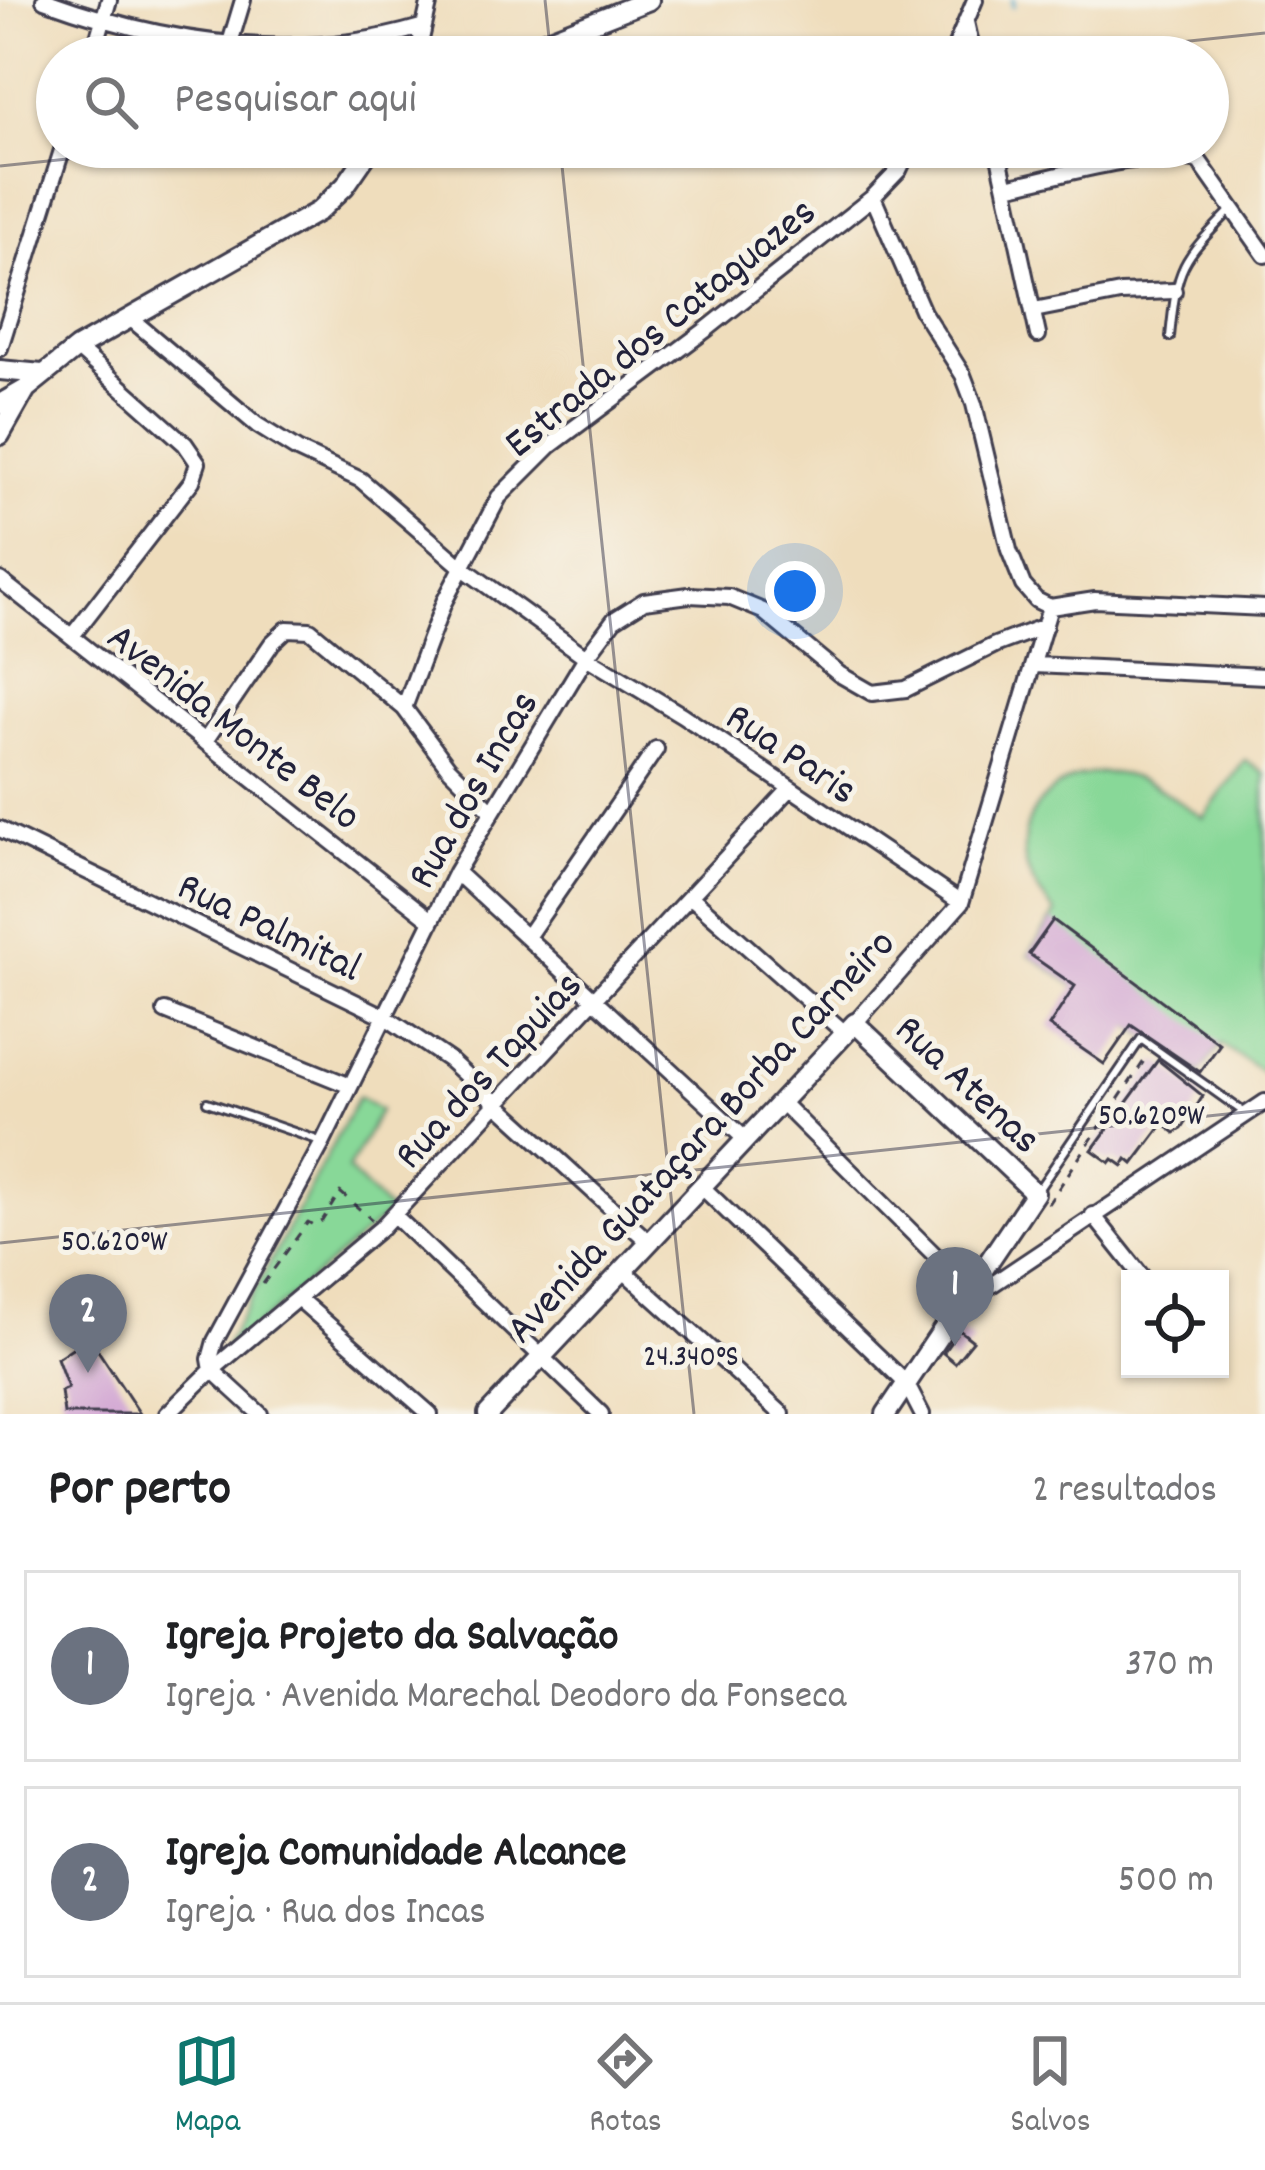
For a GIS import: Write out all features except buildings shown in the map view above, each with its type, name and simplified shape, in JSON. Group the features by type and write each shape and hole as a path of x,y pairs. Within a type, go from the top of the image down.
{"street":[{"path":"44,0 103,22 165,36"},
{"path":"99,36 109,0"},
{"path":"232,36 243,0"},
{"path":"420,36 430,0"},
{"path":"557,36 649,0"},
{"path":"960,36 975,0"},
{"path":"966,22 969,36"},
{"path":"386,36 421,27"},
{"path":"0,348 56,168"},
{"path":"0,404 77,348 319,211 357,168"},
{"name":"Estrada dos Cataguazes","path":"404,709 426,642 499,497 550,446 707,329 873,196 900,168"},
{"path":"1002,168 1038,335"},
{"path":"1006,187 1099,168"},
{"path":"1204,168 1265,255"},
{"path":"873,196 923,312 963,375 1010,550 1024,585 1036,600 1050,607 1095,600 1265,608"},
{"path":"1034,310 1120,293 1174,291"},
{"name":"Rua Paris","path":"130,318 257,424 297,450 361,479 463,568 586,657 682,715 962,903"},
{"path":"72,636 192,481 198,463 185,444 77,348"},
{"path":"0,370 42,374"},
{"path":"0,435 26,388"},
{"name":"Avenida Monte Belo","path":"0,580 430,920"},
{"name":"Rua dos Incas","path":"166,1414 212,1370 209,1359 214,1342 323,1142 430,920 586,657 614,620 644,601 688,595 729,597 764,611 839,674 872,693 906,688 1046,626"},
{"path":"962,903 1050,607"},
{"path":"205,741 272,643 287,629 310,631 404,709 448,767 492,811"},
{"path":"1035,664 1265,676"},
{"path":"527,937 656,749"},
{"name":"Rua dos Tapuias","path":"212,1370 394,1215 789,790"},
{"name":"Rua Palmital","path":"0,829 384,1016 438,1051 650,1243"},
{"path":"456,872 745,1139"},
{"path":"691,897 850,1028"},
{"name":"Avenida Guataçara Borba Carneiro","path":"488,1414 962,903"},
{"path":"165,1011 348,1085"},
{"name":"Rua Atenas","path":"850,1028 1041,1201"},
{"path":"781,1102 968,1288"},
{"path":"953,1310 1265,1102"},
{"path":"701,1186 906,1383 922,1414"},
{"path":"886,1414 968,1288 1041,1201"},
{"path":"394,1215 601,1414"},
{"path":"1094,1215 1137,1270"},
{"path":"624,1271 782,1414"},
{"path":"299,1299 430,1414"},
{"path":"212,1370 260,1414"}],"lane":[{"path":"1170,337 1174,291 1186,255 1233,208"},
{"path":"1041,1201 1139,1042 1246,1114"},
{"path":"208,1102 323,1142"}],"path":[{"path":"1041,1201 1150,1051 1139,1042"},
{"path":"259,1290 308,1222 322,1221 340,1192 381,1228"}],"green space":[{"path":"1245,760 1265,774 1265,1074 1221,1044 1199,1073 1029,954 1056,913 1030,875 1026,831 1031,816 1052,791 1097,773 1126,775 1150,784 1203,818"},
{"path":"358,1097 380,1110 348,1170 390,1212 219,1358"}],"waterway":[{"path":"1013,0 1013,6"}],"place":[{"name":"Igreja Projeto da Salvação","path":"955,1346"},
{"name":"Igreja Comunidade Alcance","path":"88,1373"}]}
